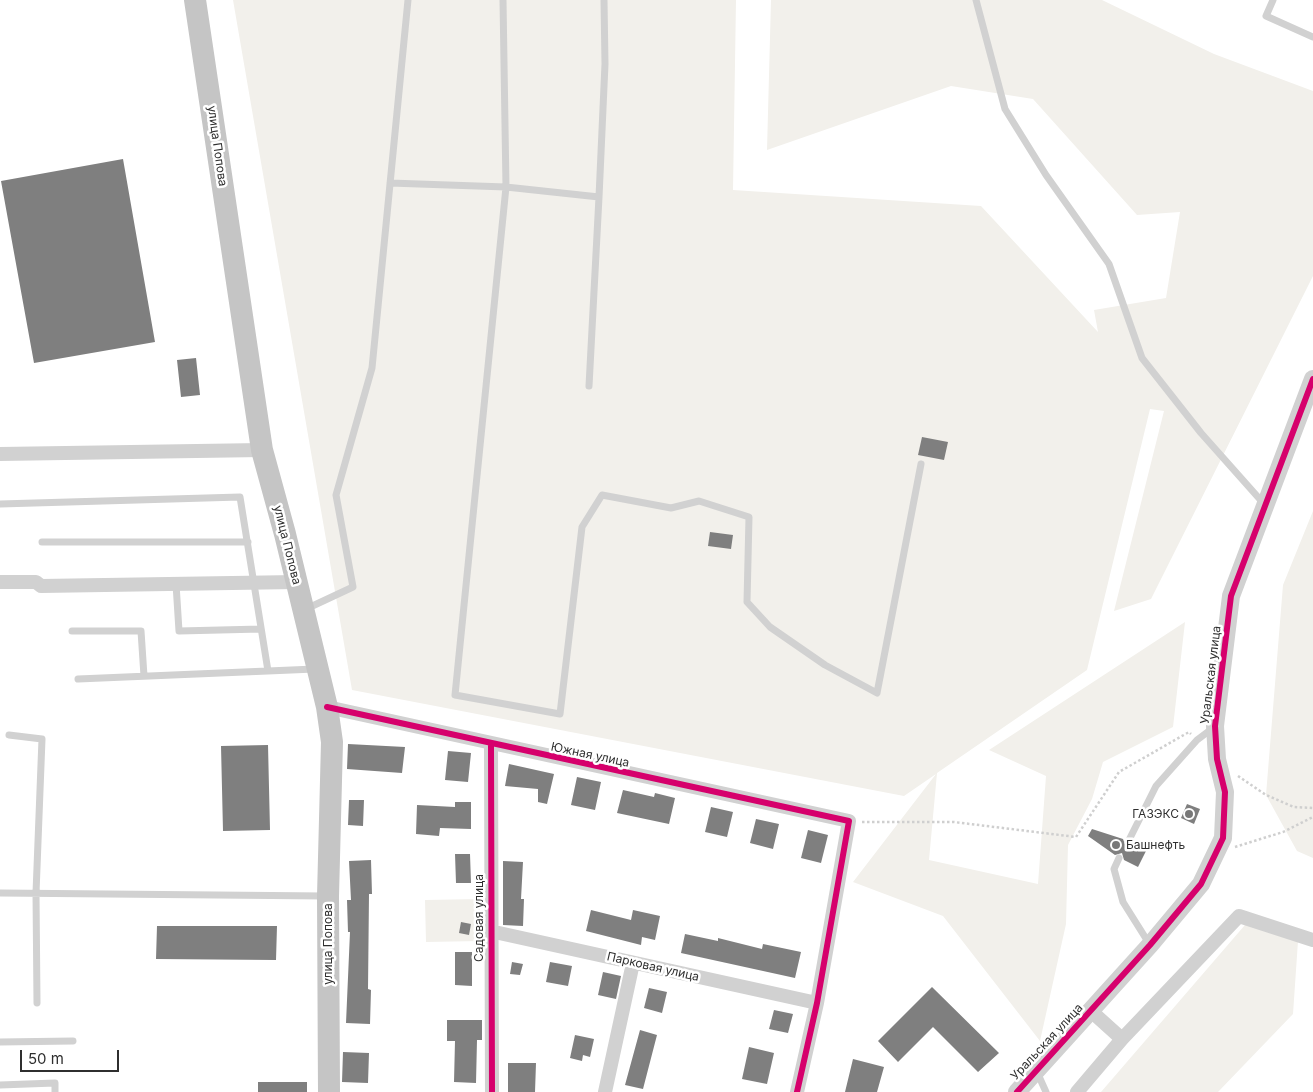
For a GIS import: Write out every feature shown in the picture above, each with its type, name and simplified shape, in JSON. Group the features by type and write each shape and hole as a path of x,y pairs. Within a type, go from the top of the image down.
{"main road":[{"name":"улица Попова","path":"195,0 262,450 286,534 327,707 332,742 328,896 329,1092"}],"street":[{"name":"Уральская улица","path":"1017,1092 1150,946 1201,884 1223,838 1225,792 1217,759 1215,726 1231,596 1313,379"},
{"path":"0,454 262,450"},
{"path":"0,582 36,582 41,586 296,582"},
{"name":"Южная улица","path":"327,707 491,745 849,822"},
{"name":"Садовая улица","path":"491,745 490,931 492,1092"},
{"path":"797,1092 817,1004 849,822"},
{"path":"1077,1092 1122,1039 1239,916 1313,940"},
{"name":"Парковая улица","path":"490,931 817,1004"},
{"path":"605,1092 633,963"},
{"path":"1091,1011 1122,1039"}],"lane":[{"path":"303,611 353,587 336,495 372,368 408,0"},
{"path":"503,0 506,187 455,695 560,714 582,527 602,495 671,508 699,501 749,517 747,602 770,627 825,666 877,693 921,464"},
{"path":"589,386 605,64 604,0"},
{"path":"976,0 1005,109 1046,175 1109,264 1142,358 1201,432 1265,505"},
{"path":"1273,0 1266,16 1313,37"},
{"path":"390,183 506,187 599,197"},
{"path":"0,504 240,497 268,671"},
{"path":"42,542 248,542"},
{"path":"176,584 179,630 261,629"},
{"path":"72,631 141,631 144,676"},
{"path":"78,679 317,669"},
{"path":"1128,842 1156,786 1198,740 1215,726"},
{"path":"9,735 42,739 36,893 37,1003"},
{"path":"1119,858 1114,868 1123,902 1150,946"},
{"path":"0,893 328,896"},
{"path":"0,1042 73,1041"},
{"path":"1037,1072 1046,1092"},
{"path":"0,1085 56,1083 55,1092"}],"path":[{"path":"849,822 954,822 1076,837 1119,772 1189,732 1198,740"},
{"path":"1236,776 1266,795 1294,807 1313,808"},
{"path":"1216,854 1283,832 1313,817"}],"shaded area":[{"path":"233,0 736,0 733,190 981,206 1098,332 1094,310 1166,298 1180,212 1137,215 1033,99 951,86 767,150 771,0 1102,0 1214,54 1313,91 1313,276 1151,599 1114,611 1164,411 1150,409 1087,670 937,773 929,860 1038,884 1046,776 989,750 1185,622 1173,727 1103,762 1092,799 1068,845 1066,924 1040,1041 943,916 853,882 936,774 904,796 352,690"},
{"path":"1313,511 1313,858 1297,851 1266,795 1283,585"},
{"path":"480,899 480,941 426,942 425,900"},
{"path":"1251,918 1298,941 1293,1014 1218,1092 1101,1092"}],"building":[{"path":"123,159 155,342 34,363 1,181"},
{"path":"196,358 200,395 181,397 177,360"},
{"path":"922,437 948,442 944,460 918,455"},
{"path":"710,532 733,535 731,549 708,546"},
{"path":"348,744 405,747 402,773 347,769"},
{"path":"268,745 270,830 223,831 221,746"},
{"path":"448,751 471,753 468,782 445,780"},
{"path":"509,764 554,774 547,804 538,802 538,789 505,786"},
{"path":"577,777 601,782 595,810 571,805"},
{"path":"623,790 654,797 655,793 675,798 669,824 617,813"},
{"path":"349,800 364,800 363,826 348,825"},
{"path":"455,802 471,802 471,829 440,828 439,836 416,834 417,805 455,807"},
{"path":"1187,804 1200,809 1194,824 1181,818"},
{"path":"711,807 733,812 727,837 705,832"},
{"path":"756,819 779,824 773,849 750,843"},
{"path":"1092,829 1123,839 1126,847 1133,844 1146,851 1138,867 1124,860 1122,853 1115,855 1088,836"},
{"path":"808,830 828,835 821,863 801,858"},
{"path":"455,854 470,854 471,883 456,883"},
{"path":"371,860 372,894 369,894 368,989 371,990 370,1024 346,1023 350,932 348,932 347,900 351,900 349,861"},
{"path":"503,861 523,862 521,899 524,899 523,926 503,925"},
{"path":"591,910 631,920 633,910 660,916 655,940 642,937 641,945 586,931"},
{"path":"461,922 471,924 469,935 459,933"},
{"path":"157,926 277,926 276,960 156,959"},
{"path":"685,934 718,941 718,938 762,949 763,944 801,952 795,978 681,953"},
{"path":"455,952 472,952 472,986 455,985"},
{"path":"512,962 523,964 520,975 510,974"},
{"path":"550,962 572,966 568,986 546,982"},
{"path":"603,972 621,976 616,999 598,995"},
{"path":"932,987 999,1053 978,1072 933,1027 898,1062 878,1041"},
{"path":"649,988 667,992 662,1013 644,1008"},
{"path":"774,1010 793,1014 788,1033 769,1029"},
{"path":"447,1020 482,1020 482,1040 477,1040 476,1083 454,1082 455,1041 447,1041"},
{"path":"640,1030 657,1035 643,1089 625,1085"},
{"path":"575,1035 594,1039 590,1057 583,1055 582,1061 570,1058"},
{"path":"749,1047 774,1053 767,1084 742,1079"},
{"path":"343,1052 369,1053 368,1083 342,1082"},
{"path":"853,1059 884,1067 877,1092 845,1092"},
{"path":"508,1063 536,1063 535,1092 508,1092"},
{"path":"258,1082 307,1082 307,1092 258,1092"}],"cycle path":[{"path":"1017,1092 1150,945 1201,884 1223,838 1225,792 1217,759 1215,726 1231,596 1313,379"},
{"path":"327,707 849,821 817,1003 797,1092"},
{"path":"491,745 492,1092"}],"place":[{"name":"ГАЗЭКС","path":"1189,814"},
{"name":"Башнефть","path":"1116,845"}]}
